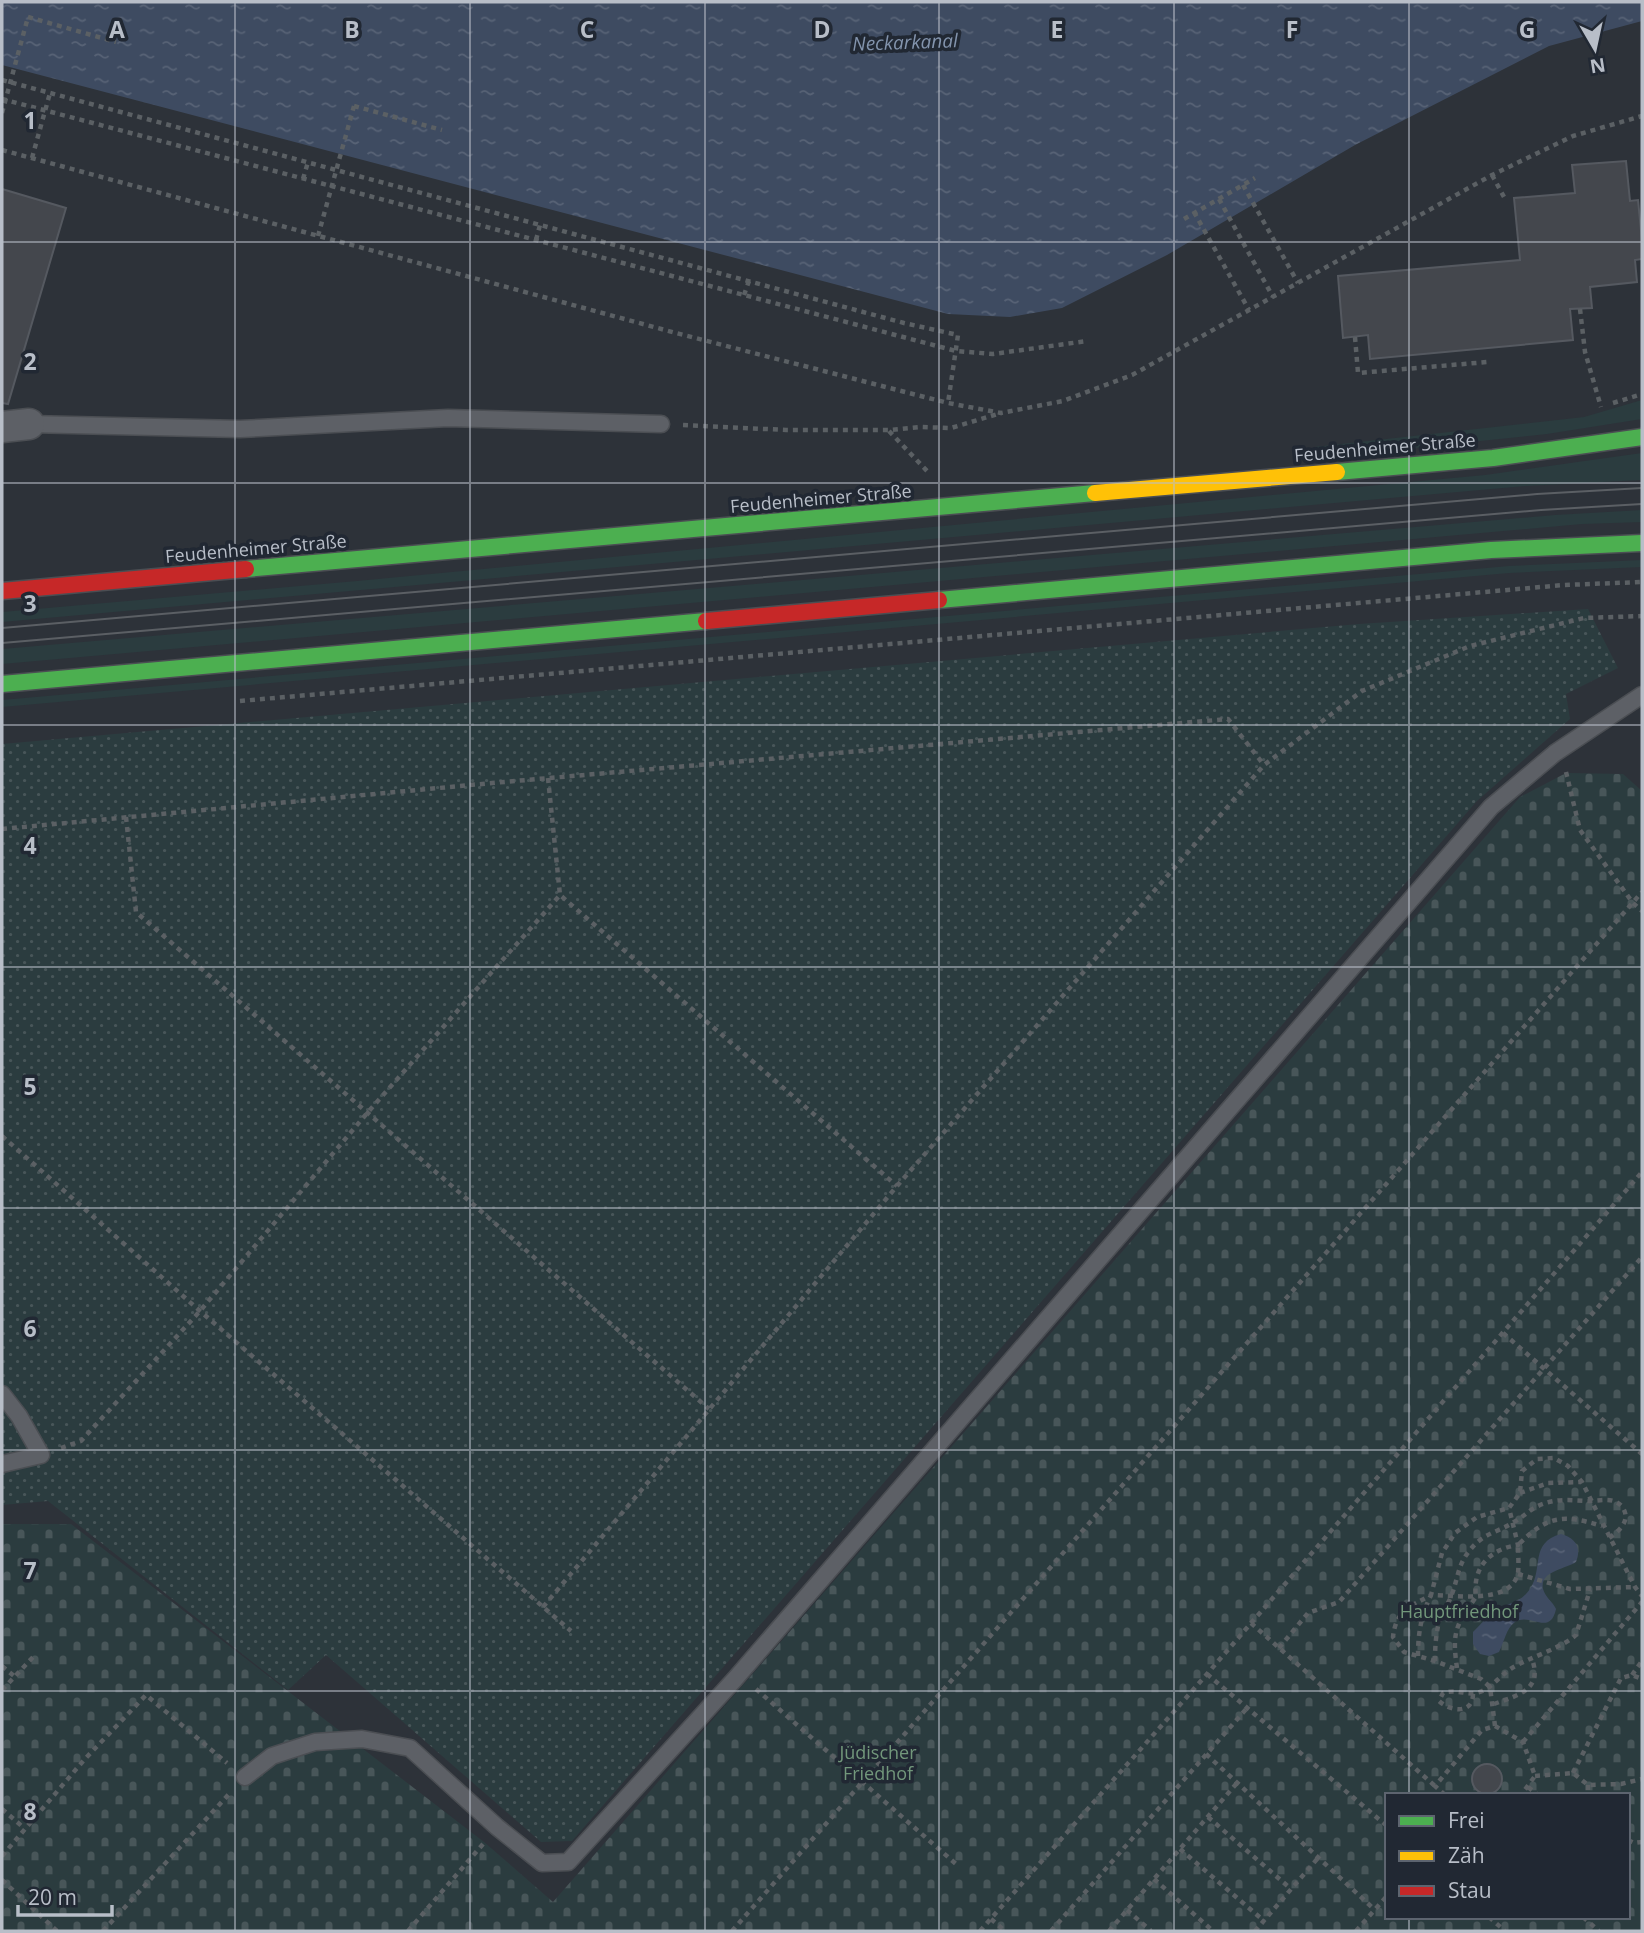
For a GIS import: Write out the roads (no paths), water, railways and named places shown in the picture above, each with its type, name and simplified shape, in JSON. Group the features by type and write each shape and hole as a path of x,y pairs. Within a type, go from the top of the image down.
{"main road":[{"name":"Feudenheimer Straße","path":"2,591 1493,458 1642,437"},
{"path":"2,684 1491,550 1642,543"}],"lane":[{"path":"15,426 240,429 449,418 661,424"},
{"path":"245,1777 272,1756 315,1742 362,1739 410,1748 497,1827 542,1863 568,1862 734,1679 1491,807 1555,753 1642,695"},
{"path":"2,1394 19,1416 41,1455 2,1464"}],"water":[{"name":"Neckarkanal","path":"2,2 1642,2 1642,21 1549,46 1355,145 1167,255 1062,308 1010,317 948,314 2,65"},
{"path":"1561,1534 1576,1544 1578,1552 1576,1562 1549,1574 1543,1583 1544,1592 1556,1609 1553,1617 1544,1623 1527,1620 1515,1622 1507,1632 1499,1652 1489,1656 1480,1654 1473,1644 1473,1632 1493,1612 1526,1594 1534,1581 1545,1543"}],"tram line":[{"path":"2,628 1537,494 1642,488"},
{"path":"2,643 1541,510 1642,504"}],"park label":[{"name":"Hauptfriedhof","path":"1459,1612"},
{"name":"Jüdischer Friedhof","path":"878,1763"}]}
